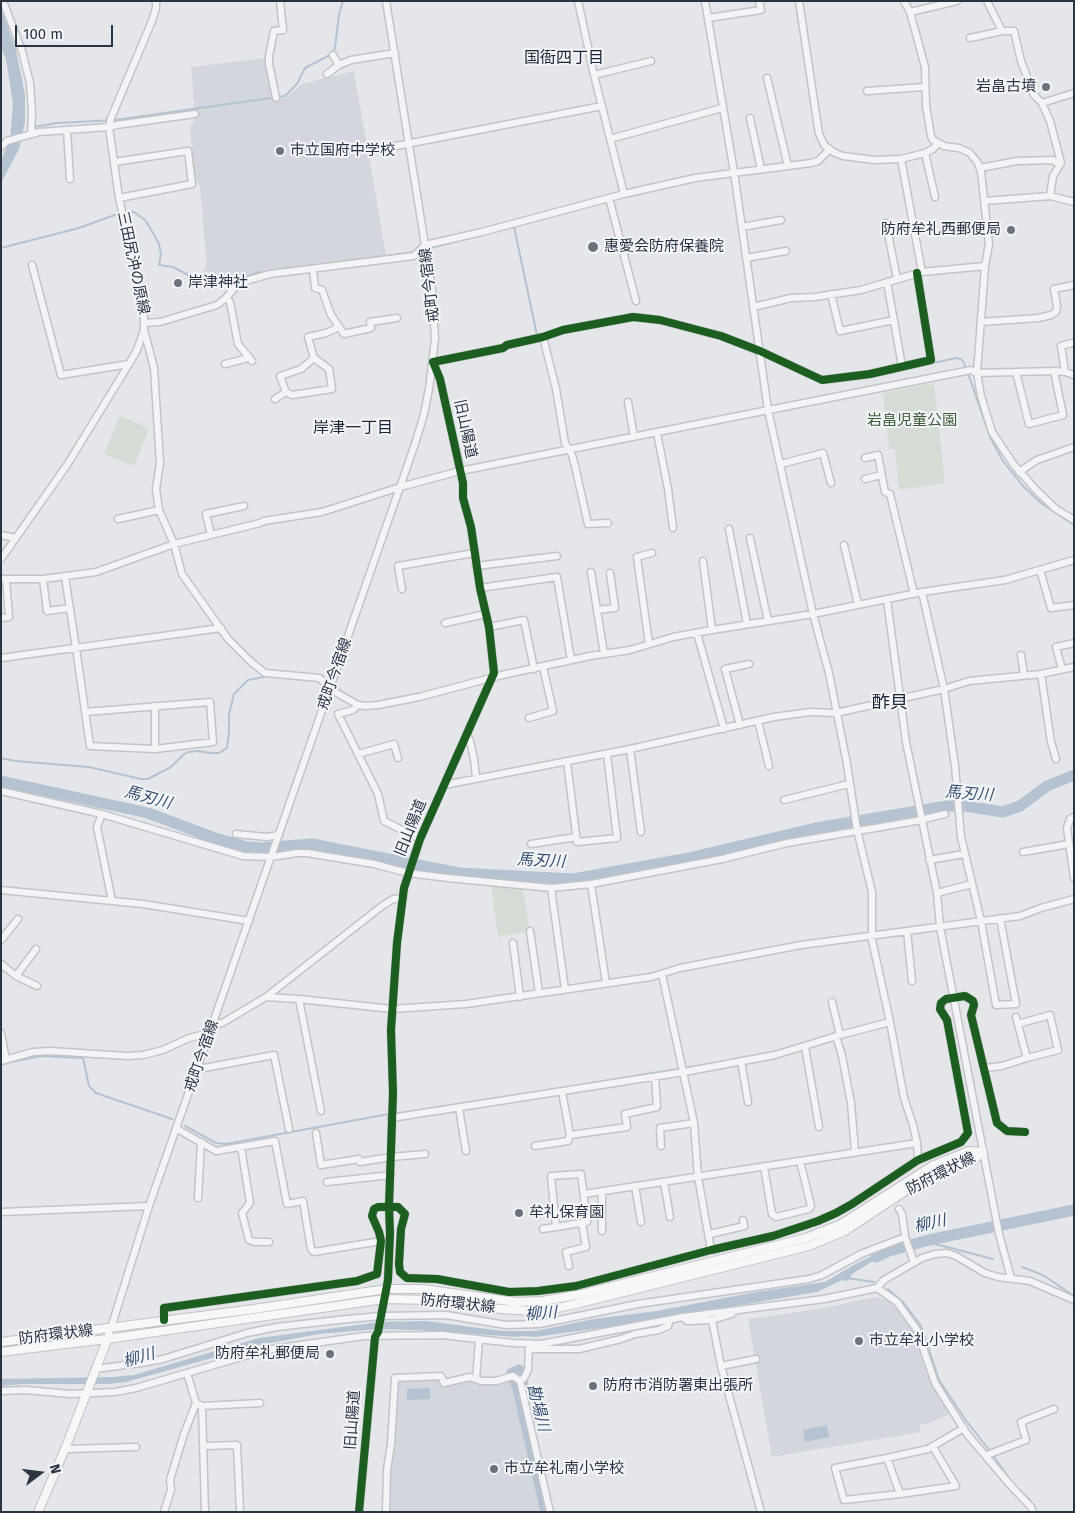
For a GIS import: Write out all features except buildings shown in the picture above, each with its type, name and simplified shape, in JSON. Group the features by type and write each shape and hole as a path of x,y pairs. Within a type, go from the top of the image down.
{"main road":[{"name":"防府環状線","path":"1,1342 254,1309 386,1289 430,1290 522,1302 543,1301 582,1294 806,1238 841,1224 932,1166 969,1151 983,1152"},
{"name":"防府環状線","path":"1,1352 107,1339 384,1299 430,1300 518,1310 543,1310 584,1302 809,1246 845,1231 920,1182 953,1166 972,1160 983,1152"},
{"name":"防府環状線","path":"38,1512 66,1449 111,1328"}],"street":[{"path":"3,1 22,51 30,83 32,112 28,135"},
{"path":"109,127 111,118 152,21 156,1"},
{"path":"276,98 268,64 274,31 283,30 280,1"},
{"name":"戒町今宿線","path":"111,1328 149,1206 331,687 424,414 433,362 435,316 426,245 386,1"},
{"path":"578,1 594,75 624,194"},
{"path":"705,1 734,172 768,410 813,614 829,673 854,815 872,892 872,940 904,1098 917,1144 918,1160"},
{"path":"708,18 761,10 759,1"},
{"path":"799,1 817,120 822,140 829,150 843,156 874,160 901,159 934,149 938,142"},
{"path":"904,1 910,12 925,67 924,87 931,136 938,142 965,150 975,158 980,168 989,244 985,266 977,372 992,432 1002,450 1019,472 1056,509 1074,520"},
{"path":"910,12 957,1"},
{"path":"987,1 1002,31"},
{"path":"970,38 1002,31 1014,31 1021,61 1034,95 1042,103 1050,121 1061,163 1053,176 1050,196"},
{"path":"327,74 339,65 351,60 395,54"},
{"path":"333,55 339,65"},
{"path":"594,75 651,61"},
{"path":"767,78 788,166"},
{"path":"867,91 924,87"},
{"path":"1042,103 1074,94"},
{"path":"370,151 602,106"},
{"path":"610,139 722,108"},
{"path":"1,147 7,141 28,135 109,127 116,124 195,114"},
{"path":"750,118 761,169"},
{"name":"三田尻沖の原線","path":"1,559 67,466 137,350 145,326 141,289 119,198 109,127"},
{"path":"67,130 70,180"},
{"path":"829,150 818,161 695,178 624,194 426,245 414,256 270,274 236,286 217,305 145,326 154,368 160,463 156,489 159,510 174,544 182,574 228,639 265,673 319,678 337,693 358,705 366,706 419,697 492,677 630,650 712,630 813,614 922,592 1005,580 1074,560"},
{"path":"114,162 188,151 192,184 119,198"},
{"path":"925,153 935,197"},
{"path":"433,362 503,348 507,345 543,337 563,330 622,319 647,318 721,336 760,351 822,380 870,374 931,360 901,159"},
{"path":"980,168 1017,161 1053,160 1060,165"},
{"path":"985,201 1050,196 1074,202"},
{"path":"609,198 636,301"},
{"path":"742,227 781,220"},
{"path":"886,223 897,279"},
{"path":"746,258 786,251"},
{"path":"32,265 61,375 129,364"},
{"path":"753,306 791,298 861,290 919,273 985,266"},
{"path":"313,269 315,288 322,290 331,314 344,334 370,328 370,322 397,318"},
{"path":"887,282 902,366"},
{"path":"981,322 1038,318 1052,315 1056,312 1057,306 1054,289 1074,285"},
{"path":"831,294 840,331 894,320"},
{"path":"225,364 250,358 238,344 230,302 226,298"},
{"path":"314,358 301,369 280,376 286,392 292,395 332,388 329,370 314,358 308,337 326,333 339,327"},
{"path":"543,337 556,389 565,443 572,455 588,524 608,523"},
{"path":"1066,372 1061,346 1072,343"},
{"name":"旧山陽道","path":"359,1512 376,1334 386,1289 390,1246 389,1206 393,1085 391,1030 397,943 403,898 408,871 420,839 494,673 489,627 476,566 471,527 440,379 433,362"},
{"path":"1,618 9,617 4,579 43,579 96,572 174,544 264,521 322,512 400,487 460,471 971,370 977,372 1054,371 1074,375"},
{"path":"1016,372 1029,424 1063,415 1054,371"},
{"path":"275,399 286,392"},
{"path":"628,402 634,436"},
{"path":"657,432 673,528"},
{"path":"1019,472 1037,460 1074,447"},
{"path":"781,464 823,453 831,483"},
{"path":"865,458 878,455 885,492 890,494 914,594"},
{"path":"865,479 881,475"},
{"path":"211,535 206,514 244,506"},
{"path":"118,520 159,510"},
{"path":"729,529 747,624"},
{"path":"1,535 16,538"},
{"path":"750,538 768,621"},
{"path":"844,545 858,604"},
{"path":"649,644 637,557 652,553"},
{"path":"402,590 398,566 474,554"},
{"path":"476,566 557,556"},
{"path":"703,561 712,630"},
{"path":"1040,570 1051,608 1074,605"},
{"path":"591,572 604,654"},
{"path":"597,610 615,608 610,573"},
{"path":"65,576 76,648 85,712 90,746 156,749 213,742 210,702 85,712"},
{"path":"480,588 557,577 572,660"},
{"path":"43,579 47,611 70,608"},
{"path":"922,592 944,689 955,766 964,854 981,921 996,1005 1016,1004 1000,918"},
{"path":"887,600 900,699 929,860 937,893 940,926 999,1234 1011,1278"},
{"path":"445,623 486,614"},
{"path":"489,627 524,620 534,669"},
{"path":"1,658 221,628"},
{"path":"697,633 724,729"},
{"path":"1062,670 1056,647 1074,643"},
{"path":"1022,655 1024,675"},
{"path":"740,725 725,668 749,664"},
{"path":"529,718 553,711 543,667"},
{"path":"444,785 607,754 758,721 810,712 836,713 944,689 969,681 1041,674 1074,667"},
{"path":"1041,674 1051,742 1056,759"},
{"path":"358,705 353,710 338,714 378,794 384,821 420,839"},
{"path":"155,706 156,749"},
{"path":"758,721 769,766"},
{"path":"467,735 474,759 476,778"},
{"path":"358,754 394,744 398,758"},
{"path":"630,749 640,832"},
{"path":"567,762 577,842 617,838 607,754"},
{"path":"784,800 849,784"},
{"path":"1,791 102,814 243,856 307,853 468,881 551,888 591,884 722,859 787,843 945,814"},
{"path":"102,814 97,827 112,901"},
{"path":"1074,817 1070,819 1067,828 1074,878"},
{"path":"236,834 278,837"},
{"path":"531,844 576,837"},
{"path":"1024,852 1069,844"},
{"path":"929,860 964,854"},
{"path":"591,884 606,983"},
{"path":"937,893 972,884"},
{"path":"551,888 565,989"},
{"path":"1,890 112,901 249,921"},
{"path":"214,1022 219,1024 224,1022 266,997 382,906 393,899 403,898"},
{"path":"266,997 392,1010 466,1004 662,974 680,968 800,945 1020,916 1074,899"},
{"path":"2,936 18,919"},
{"path":"530,931 539,993"},
{"path":"907,931 912,981"},
{"path":"513,942 520,997"},
{"path":"16,976 36,949"},
{"path":"1,964 16,976 36,986"},
{"path":"662,974 694,1123 698,1177 712,1250"},
{"path":"164,1320 164,1308 365,1280 377,1274 381,1242 372,1212 378,1207 398,1207 405,1214 401,1229 399,1264 400,1272 407,1278 437,1279 508,1292 538,1291 576,1286 798,1229 836,1213 918,1160 961,1142 968,1133 947,1020 940,1006 943,1000 965,996 973,1001 974,1005 971,1015 997,1123 1007,1130 1025,1132"},
{"path":"298,999 321,1111"},
{"path":"832,1002 851,1103 855,1152"},
{"path":"985,1068 1002,1066 1058,1050 1050,1015 1017,1020 1028,1058"},
{"path":"391,1118 741,1062 805,1047 890,1022"},
{"path":"1,1033 4,1060 33,1052 50,1051 127,1056 144,1055 163,1050 189,1038 205,1034 210,1035"},
{"path":"805,1047 819,1126"},
{"path":"198,1067 204,1068 274,1055 289,1129"},
{"path":"741,1062 748,1102"},
{"path":"570,1135 627,1127 625,1114 657,1107 655,1077"},
{"path":"535,1146 568,1141 570,1135 562,1092"},
{"path":"459,1108 466,1151"},
{"path":"661,1146 660,1128 694,1123"},
{"path":"177,1129 216,1151 275,1141 287,1204 303,1201 311,1249 314,1252 381,1242"},
{"path":"316,1133 321,1165 359,1159 360,1162 425,1154"},
{"path":"198,1198 201,1142"},
{"path":"584,1194 917,1144"},
{"path":"241,1147 250,1203 242,1213 249,1240 269,1242"},
{"path":"764,1167 772,1214 776,1217 809,1209 811,1206 800,1161"},
{"path":"543,1229 556,1227 582,1223 587,1222 581,1174 551,1176 556,1227"},
{"path":"328,1182 391,1175"},
{"path":"664,1182 670,1217"},
{"path":"636,1186 641,1222"},
{"path":"602,1191 602,1231"},
{"path":"1,1212 149,1206"},
{"path":"899,1209 902,1214 909,1252 914,1262"},
{"path":"710,1234 744,1226 743,1220"},
{"path":"569,1266 566,1252 586,1247 582,1223"},
{"path":"94,1372 162,1359 247,1333 277,1327 380,1318 446,1315 506,1325 539,1324 638,1304 809,1279 822,1275 861,1254 906,1238"},
{"path":"529,1347 683,1317 824,1299 877,1288 884,1280 914,1262 929,1255 941,1253 956,1256 978,1270 991,1275 1037,1284 1071,1298"},
{"path":"877,1288 897,1302 917,1330 935,1383 964,1428 1012,1487 1031,1507 1033,1512"},
{"path":"683,1317 687,1321 712,1320 732,1314 735,1310"},
{"path":"1,1391 26,1390 70,1394 87,1391 115,1392 136,1388 279,1347 376,1334 436,1335 557,1350 579,1349 621,1340 635,1334 659,1330 668,1326 670,1320"},
{"path":"712,1320 721,1366 761,1512"},
{"path":"476,1379 479,1340"},
{"path":"520,1381 528,1370 529,1347"},
{"path":"721,1366 756,1359"},
{"path":"187,1373 199,1404 204,1446 205,1512"},
{"path":"386,1512 387,1470 391,1444 395,1378 441,1376 444,1383 470,1377 481,1381 496,1381 513,1376 520,1381 550,1512"},
{"path":"199,1404 260,1403"},
{"path":"164,1512 171,1490 170,1480 184,1434 199,1404"},
{"path":"986,1455 1026,1440 1022,1422 1054,1409"},
{"path":"933,1447 956,1486 844,1500 835,1468 914,1453 933,1447 964,1428"},
{"path":"204,1446 237,1445 240,1512"},
{"path":"66,1449 136,1447"},
{"path":"887,1458 900,1494"}],"shaded area":[{"name":"市立国府中学校","path":"266,58 275,100 287,97 302,84 354,71 386,255 251,273 231,280 213,273 203,272 207,264 200,187 194,175 190,127 194,121 195,114 191,67"},
{"path":"875,1297 889,1301 907,1319 914,1330 926,1373 952,1413 930,1423 920,1425 920,1432 772,1457 748,1319 819,1309"},
{"path":"439,1378 442,1386 467,1380 493,1385 513,1380 517,1387 545,1512 388,1512 389,1469 397,1381"}],"green space":[{"name":"岩畠児童公園","path":"934,383 945,483 899,490 895,449 889,449 883,393"},
{"path":"120,416 149,428 134,466 104,454"},
{"path":"491,883 522,886 530,931 498,937"}],"water":[{"path":"1,8 16,50 25,95 25,122 19,149 1,183 1,160 10,140 13,104 6,59 1,48"},
{"path":"889,1251 852,1274 848,1281 842,1280 817,1292 629,1324 535,1337 378,1329 319,1334 259,1345 126,1382 1,1386 1,1379 134,1375 259,1338 380,1322 426,1321 502,1331 535,1331 594,1319 657,1311 756,1292 825,1282 859,1262 879,1253"},
{"path":"430,1388 430,1399 407,1400 407,1389"},
{"path":"827,1425 829,1437 805,1442 803,1430"}],"waterway":[{"path":"34,127 56,123 115,120 285,96 297,84 305,68 332,54 335,48 339,14 343,1"},
{"path":"125,212 134,212 145,220 159,244 161,254 159,265 173,267 190,276 217,275 230,282 256,273 415,252"},
{"path":"1,248 79,228 120,213"},
{"path":"511,227 514,227 537,335 539,335"},
{"path":"427,249 461,240"},
{"path":"639,315 659,317"},
{"path":"736,345 757,354"},
{"path":"897,371 956,358 961,359 990,437 1003,461 1023,486 1041,503 1074,525"},
{"path":"821,382 858,379"},
{"path":"1,758 15,761 89,767 148,779 171,767 188,752 219,753 227,748 229,714 234,694 248,680 264,677"},
{"name":"馬刃川","path":"1,781 148,813 212,837 247,847 261,848 312,844 459,873 573,879 684,859 816,828 947,806 965,806 1003,812 1020,806 1047,786 1074,775"},
{"path":"1,1064 41,1056 83,1058 89,1086 96,1093 172,1119"},
{"path":"592,1083 715,1063"},
{"path":"394,1114 555,1089"},
{"path":"185,1126 216,1143 226,1144 389,1114"},
{"name":"柳川","path":"876,1257 889,1251 929,1240 1074,1210"},
{"path":"929,1240 935,1244 993,1259"},
{"path":"1022,1267 1043,1275 1074,1296"},
{"path":"847,1278 874,1282"},
{"path":"888,1289 903,1302 921,1326 939,1380 965,1419 990,1451"},
{"name":"勘場川","path":"524,1390 519,1370 512,1373 518,1389 546,1512"},
{"path":"993,1455 1013,1484"},
{"path":"1021,1492 1030,1500 1036,1512"}],"cycle path":[{"path":"359,1512 375,1337 378,1332 388,1280 393,1093 391,1030 397,943 404,888 420,839 494,673 489,627 480,588 471,527 463,498 463,483 440,379 433,362 503,348 507,345 543,337 563,330 633,317 660,320 721,336 760,351 822,380 870,374 931,360 917,273"},
{"path":"164,1320 164,1308 357,1281 377,1274 381,1241 372,1216 374,1209 378,1207 398,1207 405,1214 401,1229 399,1264 400,1272 407,1278 437,1279 509,1292 538,1291 576,1286 711,1250 773,1236 818,1221 852,1204 918,1160 961,1142 968,1133 947,1020 940,1009 941,1003 946,999 965,996 973,1001 974,1005 971,1015 997,1123 1007,1131 1025,1132"}],"place":[{"name":"岩畠古墳","path":"1046,87"},
{"name":"市立国府中学校","path":"280,151"},
{"name":"防府牟礼西郵便局","path":"1011,230"},
{"name":"惠愛会防府保養院","path":"593,247"},
{"name":"岸津神社","path":"178,283"},
{"name":"牟礼保育園","path":"519,1213"},
{"name":"市立牟礼小学校","path":"859,1341"},
{"name":"防府牟礼郵便局","path":"330,1354"},
{"name":"防府市消防署東出張所","path":"593,1386"},
{"name":"市立牟礼南小学校","path":"494,1469"}],"district":[{"name":"国衙四丁目","path":"564,59"},
{"name":"岸津一丁目","path":"353,429"},
{"name":"酢貝","path":"890,703"}]}
